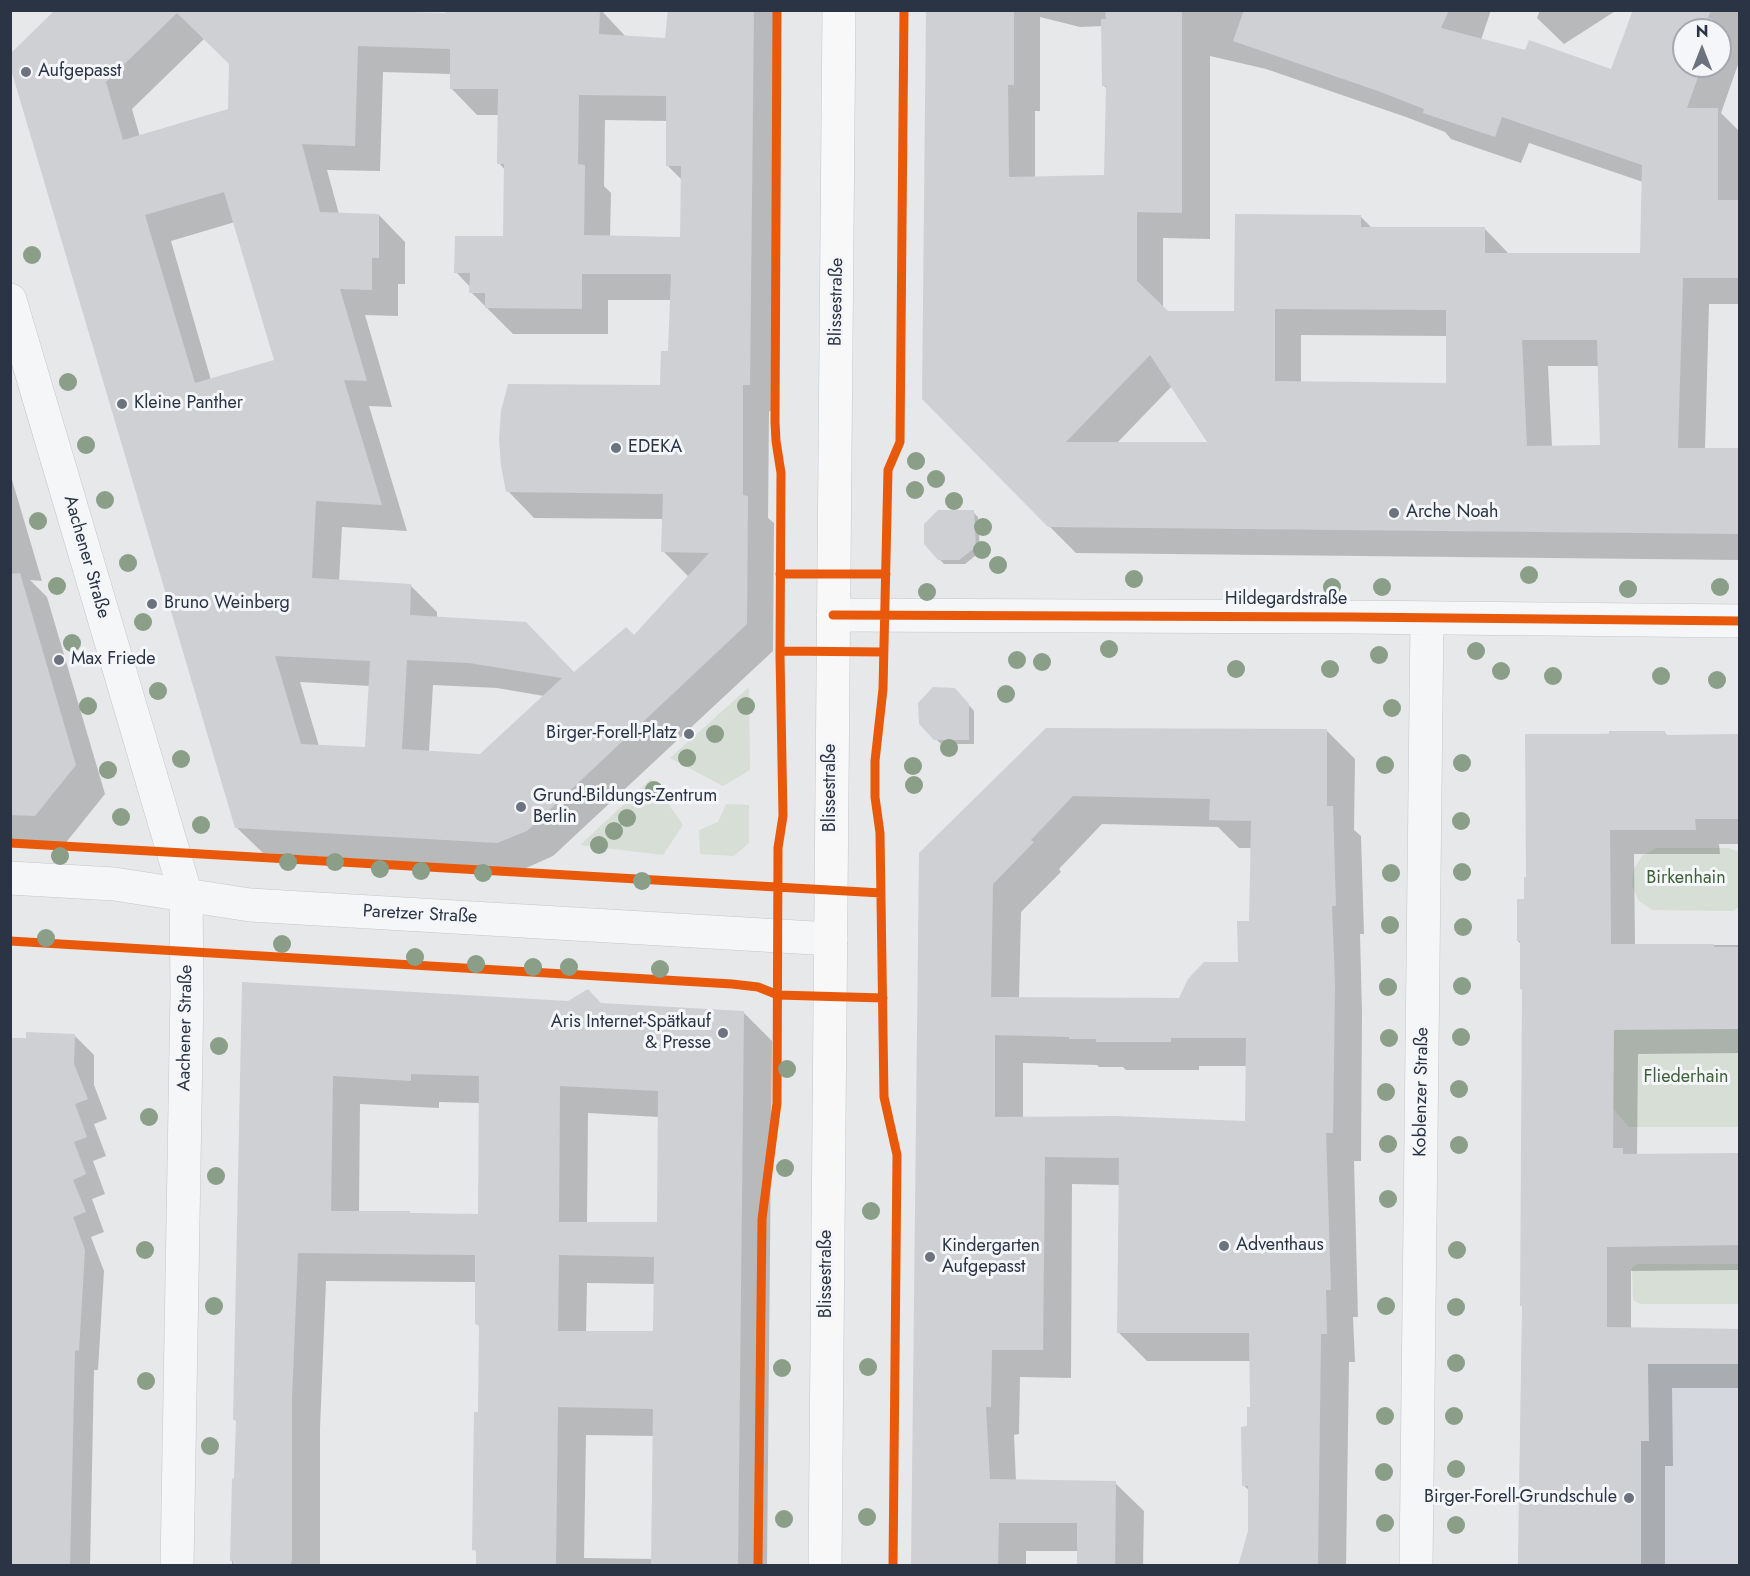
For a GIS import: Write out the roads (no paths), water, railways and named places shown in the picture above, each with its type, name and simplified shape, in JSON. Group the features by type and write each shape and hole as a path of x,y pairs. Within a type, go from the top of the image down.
{"main road":[{"name":"Blissestraße","path":"825,1566 839,10"}],"street":[{"name":"Aachener Straße","path":"10,300 186,895 187,992 177,1566"},
{"name":"Hildegardstraße","path":"833,615 1740,621"},
{"name":"Koblenzer Straße","path":"1416,1566 1427,618"},
{"name":"Paretzer Straße","path":"10,878 114,884 250,905 831,939"}],"place":[{"name":"Aufgepasst","path":"26,72"},
{"name":"Kleine Panther","path":"122,404"},
{"name":"EDEKA","path":"616,448"},
{"name":"Arche Noah","path":"1394,513"},
{"name":"Bruno Weinberg","path":"152,604"},
{"name":"Max Friede","path":"59,660"},
{"name":"Birger-Forell-Platz","path":"689,734"},
{"name":"Grund-Bildungs-Zentrum Berlin","path":"521,807"},
{"name":"Aris Internet-Spätkauf & Presse","path":"723,1033"},
{"name":"Adventhaus","path":"1224,1246"},
{"name":"Kindergarten Aufgepasst","path":"930,1257"},
{"name":"Birger-Forell-Grundschule","path":"1629,1498"}],"park label":[{"name":"Birkenhain","path":"1686,879"},
{"name":"Fliederhain","path":"1686,1078"}]}
